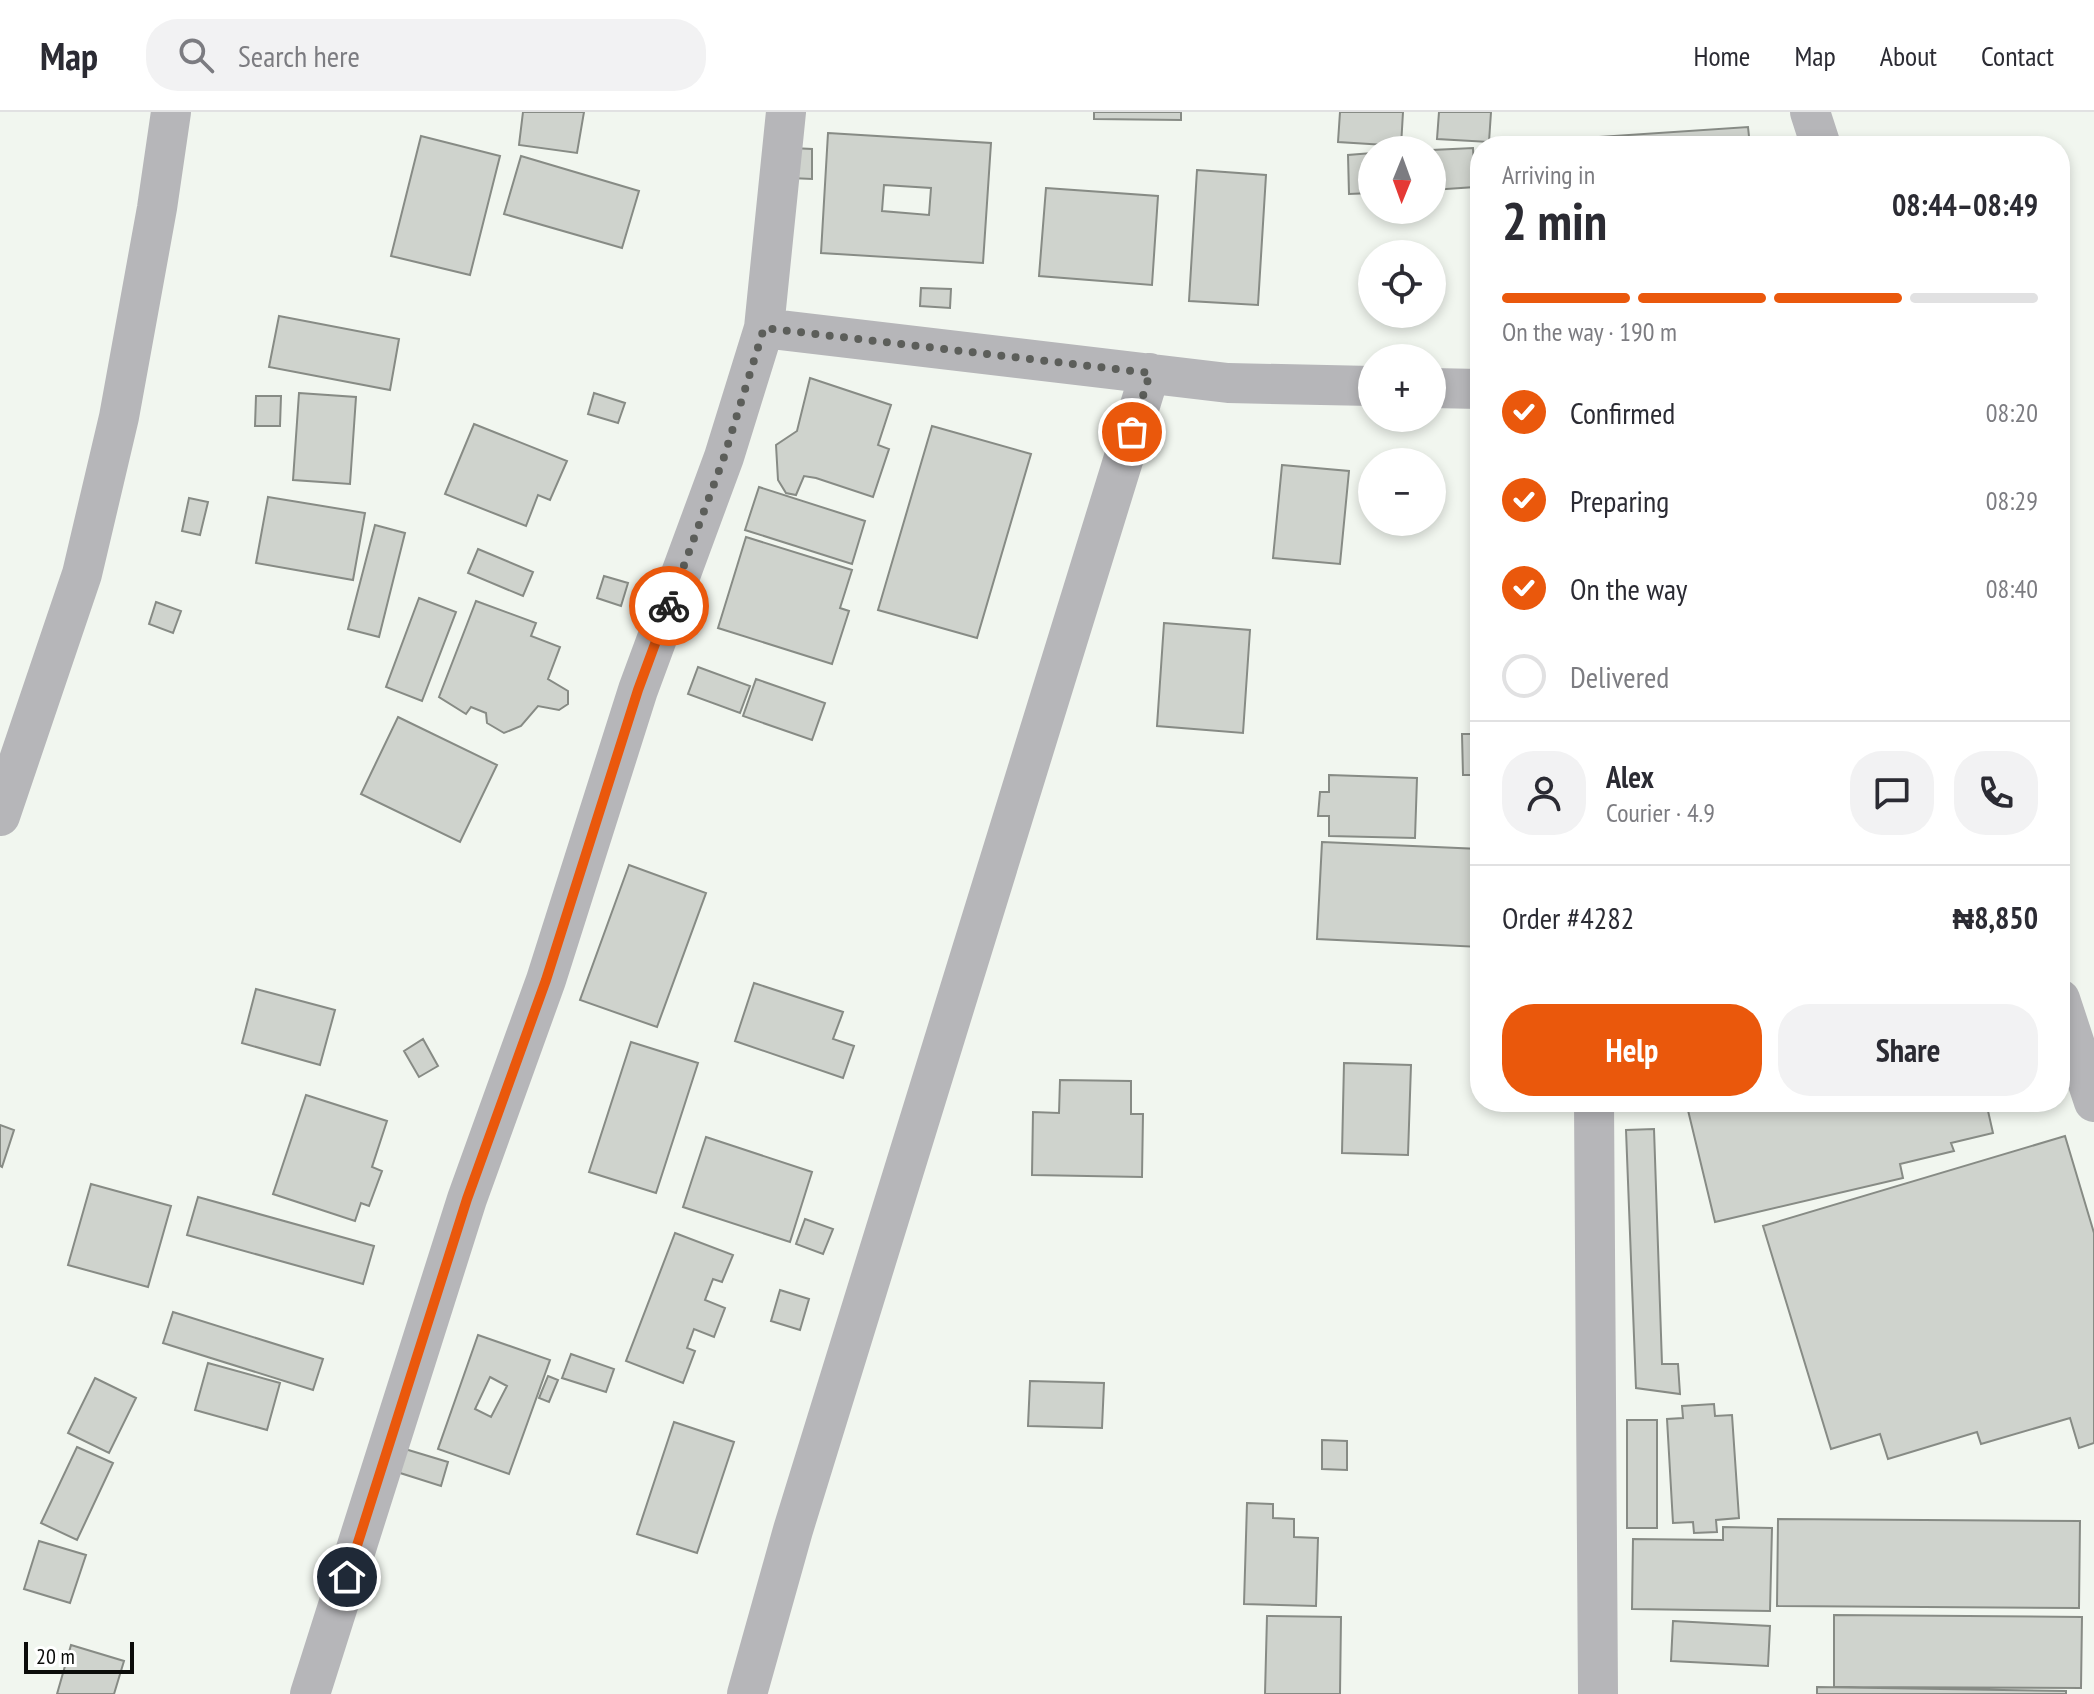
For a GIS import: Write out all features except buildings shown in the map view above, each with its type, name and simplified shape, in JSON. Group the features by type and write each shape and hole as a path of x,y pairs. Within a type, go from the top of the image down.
{"street":[{"path":"0,816 82,574 119,417 171,112"},
{"path":"310,1694 467,1199 546,980 638,690 724,457 764,328 786,112"},
{"path":"1810,112 1818,136"},
{"path":"764,328 1228,383 1358,386"},
{"path":"747,1694 798,1515 1150,373"},
{"path":"1446,388 1470,389"},
{"path":"2070,1029 2094,1102"},
{"path":"1594,1112 1598,1694"}],"way so far":[{"path":"669,606 724,457 764,328 1150,373 1132,432"}],"route":[{"path":"347,1577 467,1199 546,980 638,690 669,606"}]}
